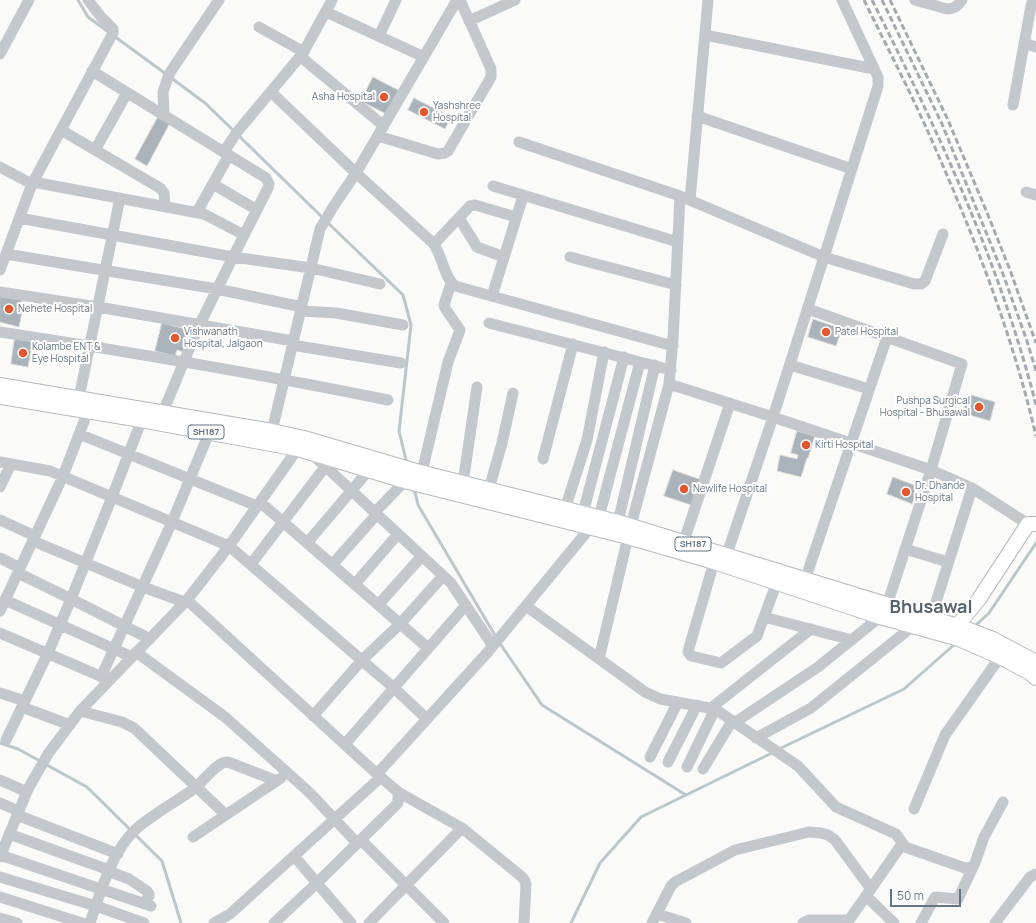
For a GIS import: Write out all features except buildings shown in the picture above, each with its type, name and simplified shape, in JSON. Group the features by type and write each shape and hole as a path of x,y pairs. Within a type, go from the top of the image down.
{"main road":[{"name":"SH187","path":"0,385 80,398 209,433 304,446 413,476 595,522 684,541 805,580 883,611 913,626 961,631"},
{"name":"SH187","path":"0,397 88,411 143,414 163,412 272,431 304,446 369,470 463,483 583,513 595,522"},
{"path":"961,631 979,599 1032,524"},
{"name":"SH187","path":"626,528 714,562 777,582 883,611 931,618 961,631 994,649 1036,678"},
{"name":"SH187","path":"994,649 1036,662"}],"street":[{"path":"0,54 28,0"},
{"path":"0,270 32,183 113,33 113,29 101,17 88,0"},
{"path":"164,116 164,87 169,74 219,0"},
{"path":"197,212 212,184 230,142 302,54 332,0"},
{"path":"378,36 396,0"},
{"path":"259,27 302,54 381,131 438,154 448,151 492,74 469,21 458,0"},
{"path":"272,431 320,229 356,173 458,0"},
{"path":"469,21 515,0"},
{"path":"626,528 670,384 678,242 697,116 708,0"},
{"path":"727,554 790,365 878,86 878,77 842,0"},
{"path":"915,0 952,9 958,6 962,0"},
{"path":"1013,105 1031,6 1033,0 1036,2"},
{"path":"326,12 424,56"},
{"path":"705,35 874,69"},
{"path":"1024,43 1036,47"},
{"path":"92,71 266,178 268,181 268,188 232,257 200,325 163,412"},
{"path":"271,92 356,173 434,244 451,283 458,287 673,346"},
{"path":"95,150 127,93"},
{"path":"697,116 852,169"},
{"path":"61,130 160,188 164,193 165,206"},
{"path":"519,142 685,198 824,257 914,284 921,284 925,281 943,234"},
{"path":"0,167 32,183 197,212 210,216 244,235"},
{"path":"212,184 257,210"},
{"path":"493,186 678,242"},
{"path":"492,296 523,196"},
{"path":"80,398 120,198"},
{"path":"434,244 458,218 473,205 516,217"},
{"path":"19,218 232,257 311,268 380,284"},
{"path":"458,218 477,247 504,257"},
{"path":"6,254 217,289 301,308 403,325"},
{"path":"570,257 676,285"},
{"path":"332,565 376,513 413,476 448,362 460,330 444,305 451,283"},
{"path":"0,292 200,325 401,363"},
{"path":"702,769 733,722 814,669 852,640 883,611 931,470 962,364 808,308"},
{"path":"489,323 671,370"},
{"path":"0,332 184,361 388,400"},
{"path":"805,580 887,337"},
{"path":"543,459 573,344"},
{"path":"565,508 587,440 604,352"},
{"path":"583,513 624,358"},
{"path":"214,923 230,914 335,819 379,775 493,646 595,522 640,362"},
{"path":"599,659 626,528 655,365"},
{"path":"790,365 869,389"},
{"path":"670,384 931,470 972,488 1032,524"},
{"path":"463,483 477,387"},
{"path":"489,489 501,448 512,393"},
{"path":"684,541 730,403"},
{"path":"0,611 4,597 19,570 63,476 88,411"},
{"path":"6,740 48,653 71,599 112,497 143,414"},
{"path":"105,678 114,649 172,522 209,433"},
{"path":"79,434 190,480 258,504 307,543 428,648"},
{"path":"9,834 109,870 129,879 147,891 149,896 147,905 0,856 9,834 27,792 48,754 105,678 134,654 186,601 229,546 258,504 304,446 455,588 493,646"},
{"path":"0,487 5,463 50,471 229,546 362,660 427,719"},
{"path":"251,564 326,467"},
{"path":"307,543 369,470"},
{"path":"931,618 972,488"},
{"path":"0,520 34,539 85,563 143,587 186,601 398,792 462,828 522,877 526,885 524,923"},
{"path":"355,584 398,534"},
{"path":"905,549 948,562"},
{"path":"378,605 422,556"},
{"path":"0,558 71,599 150,638"},
{"path":"714,562 689,648 689,654 691,656 721,663 754,640 757,636 777,582"},
{"path":"314,716 362,660 400,624 443,576"},
{"path":"4,597 114,649 134,654 225,717 289,773 444,923"},
{"path":"345,744 466,605"},
{"path":"526,606 645,692 660,699 713,708 798,766 836,807 896,834 905,847"},
{"path":"764,617 852,640"},
{"path":"758,739 811,708 913,626"},
{"path":"687,767 713,708 811,629"},
{"path":"0,633 105,678"},
{"path":"914,809 944,735 994,649"},
{"path":"0,693 70,725"},
{"path":"650,757 678,702"},
{"path":"668,762 697,705"},
{"path":"80,711 122,722 134,728 226,815"},
{"path":"90,923 109,870 126,839 135,829 196,787 220,764 225,762 277,781"},
{"path":"194,837 289,773"},
{"path":"0,780 27,792"},
{"path":"274,923 398,803 398,792"},
{"path":"921,923 935,897 958,899 975,863 984,837 1003,802"},
{"path":"0,803 18,813 118,854"},
{"path":"369,923 462,828"},
{"path":"686,923 654,918 672,886 680,878 735,850 809,832 821,833 835,840 868,892 894,923"},
{"path":"803,923 809,920 848,922 900,847 905,847 965,868 973,867"},
{"path":"294,856 351,923"},
{"path":"995,923 1030,876 1036,874"},
{"path":"0,877 96,906 144,923"},
{"path":"0,897 82,923"},
{"path":"0,918 18,923"}],"waterway":[{"path":"78,0 88,17 166,74"},
{"path":"170,77 205,103 234,131"},
{"path":"238,135 323,218"},
{"path":"327,222 403,295 411,325 399,431 407,464"},
{"path":"414,488 418,505 496,637"},
{"path":"974,627 989,613 1036,543"},
{"path":"499,642 542,705 686,795"},
{"path":"779,749 904,689 956,643"},
{"path":"0,743 18,749 40,761"},
{"path":"571,923 600,863 641,817 774,752"},
{"path":"45,764 87,787 162,861 181,923"}],"railway":[{"path":"864,0 921,117 945,171 990,282 1015,359 1036,436"},
{"path":"872,0 897,49 943,148 986,249 1021,352 1036,405"},
{"path":"882,0 942,124 1003,274 1036,371"},
{"path":"890,0 948,120 1010,270 1036,343"}],"place":[{"name":"Asha Hospital","path":"384,97"},
{"name":"Yashshree Hospital","path":"424,112"},
{"name":"Nehete Hospital","path":"9,309"},
{"name":"Patel Hospital","path":"826,332"},
{"name":"Vishwanath Hospital, Jalgaon","path":"175,338"},
{"name":"Kolambe ENT & Eye Hospital","path":"23,353"},
{"name":"Pushpa Surgical Hospital - Bhusawal","path":"979,407"},
{"name":"Kirti Hospital","path":"806,445"},
{"name":"Newlife Hospital","path":"684,489"},
{"name":"Dr. Dhande Hospital","path":"906,492"}],"district":[{"name":"Bhusawal","path":"931,608"}]}
